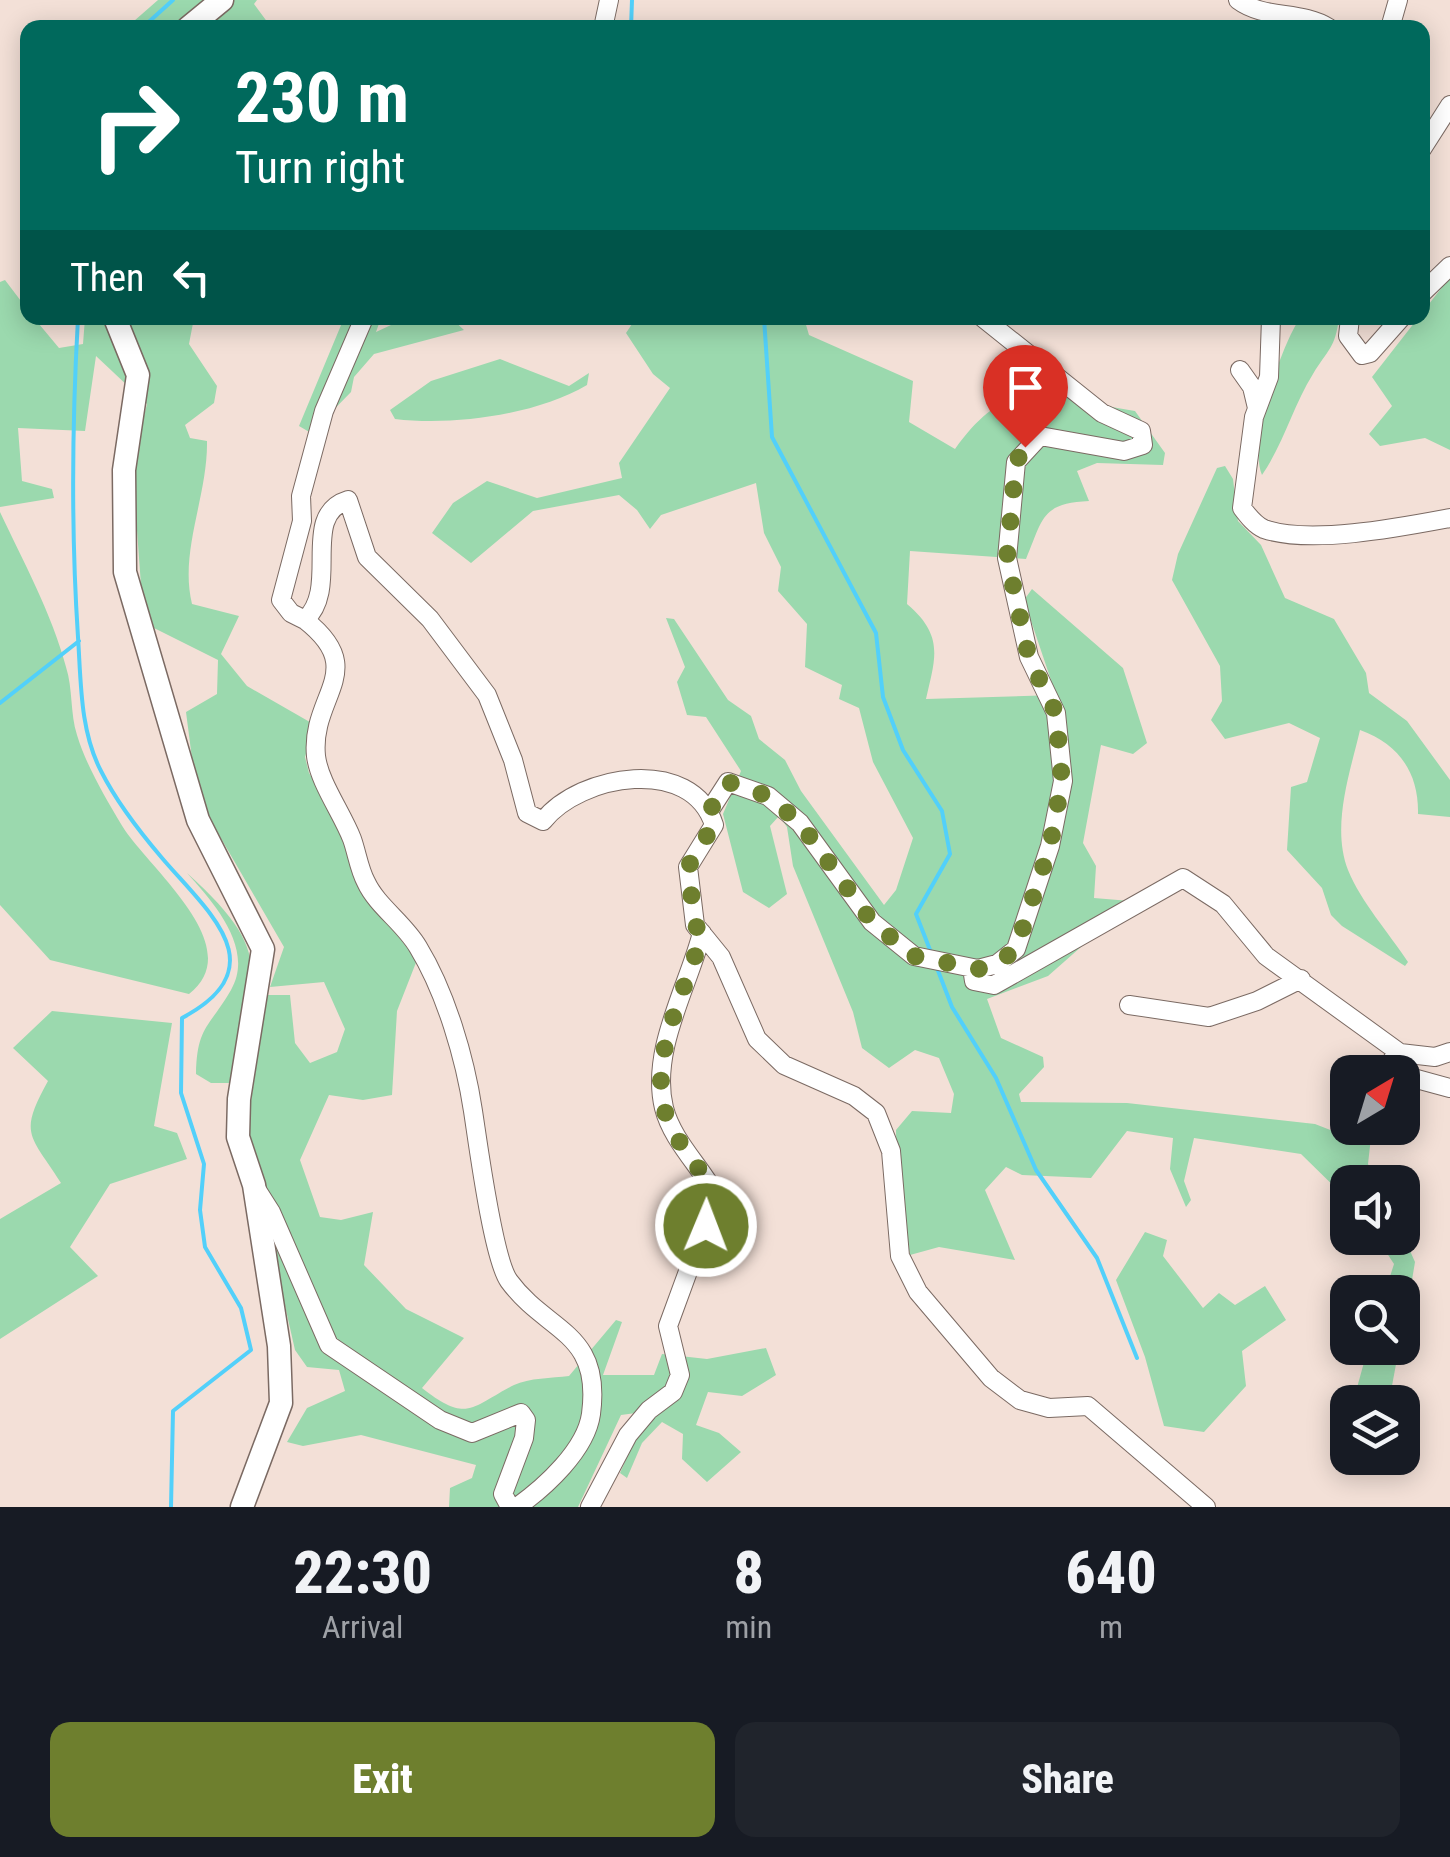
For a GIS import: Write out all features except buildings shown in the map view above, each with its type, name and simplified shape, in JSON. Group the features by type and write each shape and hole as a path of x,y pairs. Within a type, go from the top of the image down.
{"street":[{"path":"198,20 222,0"},
{"path":"1238,0 1253,10 1317,20"},
{"path":"1430,136 1450,105"},
{"path":"1430,285 1450,266"},
{"path":"119,325 138,375 124,470 125,572 198,820 263,949 238,1136 254,1184 280,1346 281,1402 242,1507"},
{"path":"361,325 324,411 301,496 302,520 281,600 291,614 328,639 337,658 317,730 316,759 366,885 418,946 435,981 464,1071 478,1164 507,1279 579,1343 590,1371 591,1415 582,1438 550,1478 507,1504"},
{"path":"710,810 728,782 768,796 800,823 872,922 914,956 972,968 997,964 1016,949 1050,846 1062,781 1056,713 1029,658 1007,558 1016,462 1040,436 1124,451 1143,445 1142,431 1089,404 992,325"},
{"path":"1270,325 1269,377 1257,408 1242,508 1260,528 1295,534 1375,531 1450,518"},
{"path":"1349,325 1348,336 1362,354 1370,353 1395,325"},
{"path":"1240,370 1252,387 1257,408"},
{"path":"305,620 314,611 320,594 322,530 336,506 348,500 366,556 430,620 486,695 513,760 527,813 543,821 568,795 620,778 650,780 677,788 710,810 714,824 688,867 695,925 721,957 757,1039 784,1065 854,1096 876,1113 890,1151 900,1256 918,1292 990,1378 1035,1406 1088,1406 1203,1506"},
{"path":"972,968 974,981 994,986 1184,878 1223,904 1266,956 1400,1053 1435,1057 1450,1052"},
{"path":"590,1507 628,1435 649,1410 673,1392 680,1375 668,1326 716,1195 664,1110 661,1079 675,1012 702,933"},
{"path":"1130,1005 1209,1016 1257,1001 1302,979"},
{"path":"1400,1053 1392,1060 1413,1078 1450,1088"},
{"path":"254,1184 272,1212 329,1345 440,1420 472,1433 520,1413 526,1420 507,1504"}],"green space":[{"path":"158,0 257,0 254,4 266,20 135,20"},
{"path":"1450,277 1450,450 1425,438 1380,446 1369,434 1392,406 1372,377 1413,325 1430,325 1430,303"},
{"path":"5,280 20,300 20,325 40,325 59,348 83,344 84,325 193,325 189,344 217,386 214,403 185,425 190,438 207,441 189,564 192,604 239,616 221,654 247,686 315,725 305,757 309,773 334,812 363,892 417,960 397,1011 392,1095 363,1100 329,1095 300,1160 320,1217 341,1220 373,1212 364,1265 406,1309 464,1338 422,1388 460,1409 478,1405 520,1383 569,1376 616,1320 622,1322 603,1375 654,1375 662,1354 707,1359 766,1348 776,1375 742,1396 708,1392 696,1425 719,1433 741,1452 707,1482 682,1459 683,1434 662,1422 642,1443 627,1478 620,1473 636,1437 636,1413 621,1415 578,1507 449,1507 450,1488 472,1478 476,1465 361,1435 303,1446 287,1442 307,1408 345,1391 339,1370 307,1367 295,1350 249,1147 249,1114 267,995 290,995 295,1043 310,1063 337,1052 345,1029 324,982 270,987 284,947 197,797 186,712 217,694 218,660 154,628 141,585 132,462 147,404 96,356 85,431 18,428 22,481 52,489 54,498 0,507 0,282"},
{"path":"341,325 378,325 376,332 391,325 459,325 464,330 374,354 354,377 351,392 311,433 299,426"},
{"path":"631,325 806,325 809,335 913,381 909,422 955,449 995,407 1015,398 1056,396 1135,411 1165,453 1163,465 1097,463 1077,471 1089,501 1052,510 1041,524 1026,559 910,551 907,604 927,627 934,649 926,699 1056,695 1024,600 1032,589 1123,668 1147,743 1133,754 1101,745 1083,843 1096,866 1094,898 1130,901 1169,875 1177,889 1098,932 1048,976 987,999 1001,1038 1043,1057 1044,1067 1019,1094 1021,1102 1127,1103 1315,1124 1330,1130 1330,1145 1370,1145 1368,1165 1330,1165 1330,1182 1301,1154 1194,1138 1184,1181 1191,1200 1186,1207 1170,1169 1173,1138 1127,1131 1091,1178 1022,1175 1006,1167 985,1190 1015,1260 939,1247 910,1255 897,1186 896,1130 912,1111 951,1113 954,1094 939,1058 915,1050 889,1068 862,1048 853,1012 793,866 787,827 779,816 770,826 787,894 769,908 743,892 723,814 741,771 706,717 687,715 677,682 685,667 666,618 674,619 728,700 751,716 759,739 785,760 801,791 884,905 896,890 913,838 873,762 859,708 839,699 842,685 805,667 807,624 778,591 781,567 764,533 756,483 661,515 650,529 637,510 619,495 533,511 471,563 432,533 453,503 487,481 537,498 622,478 619,463 670,388 653,374 626,333"},
{"path":"1296,325 1338,325 1333,343 1306,386 1262,475 1259,441 1263,419"},
{"path":"500,359 569,386 589,373 587,385 544,404 494,416 418,421 395,419 390,410 431,381"},
{"path":"1225,466 1233,479 1238,521 1261,545 1285,598 1334,619 1366,673 1369,693 1407,721 1450,780 1450,817 1418,814 1415,786 1404,762 1386,743 1360,730 1344,800 1343,853 1368,906 1408,962 1405,966 1342,926 1331,915 1322,888 1287,850 1291,787 1307,782 1320,738 1289,723 1225,739 1211,720 1222,701 1220,666 1172,580 1178,554 1217,468"},
{"path":"0,512 53,627 68,675 75,727 91,769 121,824 188,907 201,931 208,953 205,975 189,994 50,960 0,905"},
{"path":"187,873 235,925 247,946 252,968 233,1083 211,1083 196,1074 202,1036 231,990 238,958 219,912"},
{"path":"52,1011 172,1023 154,1126 177,1133 187,1159 110,1184 70,1247 98,1276 0,1339 0,1219 61,1183 32,1134 33,1113 48,1081 13,1048"},
{"path":"1145,1232 1167,1240 1163,1256 1203,1308 1219,1293 1235,1305 1265,1286 1286,1320 1242,1351 1246,1386 1204,1432 1164,1426 1145,1357 1116,1280"},
{"path":"1388,1255 1412,1255 1413,1275 1390,1275 1394,1264"},
{"path":"1363,1365 1396,1365 1392,1385 1358,1385"}],"waterway":[{"path":"151,20 173,0"},
{"path":"631,20 632,0"},
{"path":"78,325 74,557 81,689 89,740 114,794 145,838 214,919 230,959 226,979 211,999 182,1018 181,1093 204,1164 200,1210 205,1247 241,1308 251,1350 173,1411 171,1507"},
{"path":"764,325 772,437 876,633 883,697 903,750 942,811 950,854 916,914 932,955"},
{"path":"0,703 79,641"},
{"path":"937,968 952,1007 996,1078 1036,1170 1097,1258 1137,1358"}],"route":[{"path":"706,1226 716,1195 664,1110 661,1079 675,1012 702,933 695,925 688,867 714,824 710,810 728,782 768,796 800,823 872,922 914,956 953,967 978,969 997,964 1016,949 1028,923 1032,896 1050,846 1062,781 1062,744 1056,713 1029,658 1007,558 1015,509 1016,462 1025,447"}]}
